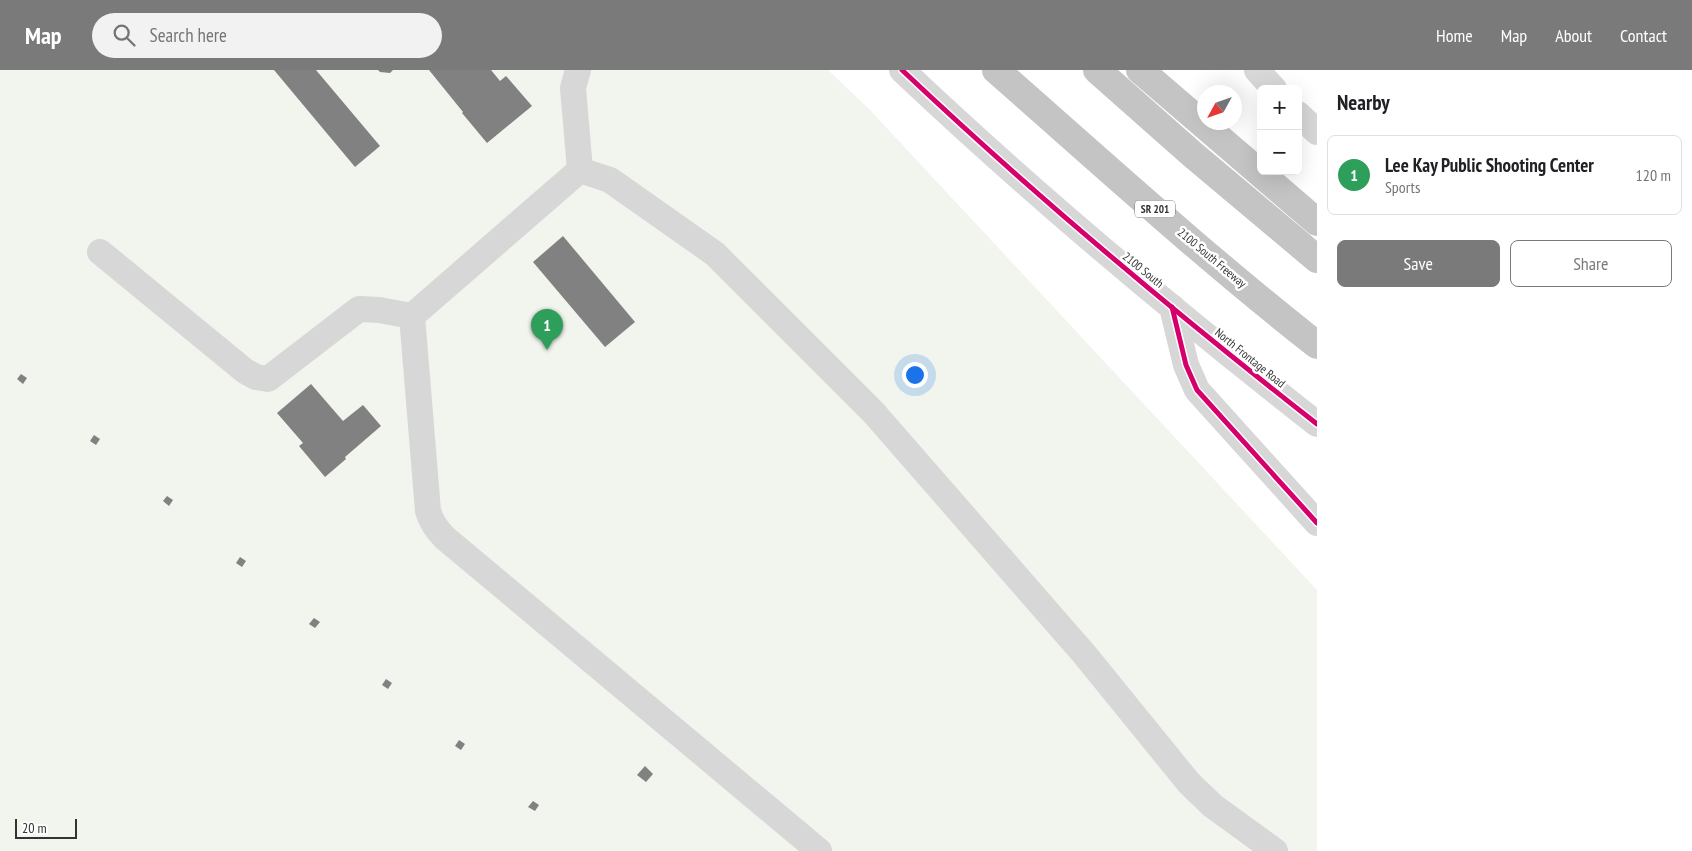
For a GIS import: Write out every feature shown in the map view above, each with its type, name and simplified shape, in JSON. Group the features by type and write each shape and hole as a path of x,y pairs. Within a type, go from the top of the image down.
{"highway":[{"name":"2100 South Freeway","path":"996,70 1202,251 1317,345"},
{"path":"1097,70 1192,154 1317,259"},
{"path":"1140,70 1317,222"}],"street":[{"name":"2100 South","path":"902,70 1043,198 1172,307"},
{"path":"1257,70 1270,85"},
{"path":"569,76 580,170"},
{"path":"1302,118 1317,132"},
{"path":"412,316 580,170"},
{"path":"580,170 610,180 715,254 874,413 1085,655 1189,783 1212,806 1275,851"},
{"path":"100,252 245,371 256,377 268,378 359,309 412,316"},
{"name":"North Frontage Road","path":"1172,307 1236,361 1317,424"},
{"path":"1172,307 1186,365 1197,390 1317,523"},
{"path":"412,316 428,511 434,526 445,538 819,851"}],"shaded area":[{"path":"0,70 828,70 869,109 1317,590 1317,851 0,851"}],"building":[{"path":"274,70 316,70 380,146 355,167"},
{"path":"378,70 393,70 390,73"},
{"path":"429,70 491,70 500,81 506,76 532,106 487,143"},
{"path":"563,236 635,322 605,347 533,262"},
{"path":"21,374 27,378 23,384 17,379"},
{"path":"311,384 343,421 363,405 381,426 325,477 299,446 303,443 277,413"},
{"path":"94,435 100,439 96,445 90,441"},
{"path":"167,496 173,500 169,506 163,501"},
{"path":"240,557 246,561 242,567 236,563"},
{"path":"314,618 320,622 315,628 309,624"},
{"path":"386,679 392,683 388,689 382,685"},
{"path":"459,740 465,744 461,750 455,746"},
{"path":"645,766 653,774 646,782 637,775"},
{"path":"533,801 539,805 535,811 528,807"}],"cycle path":[{"path":"902,70 1002,162 1105,252 1317,424"},
{"path":"1172,307 1186,365 1197,390 1317,523"}],"place":[{"name":"Lee Kay Public Shooting Center","path":"547,350"}]}
